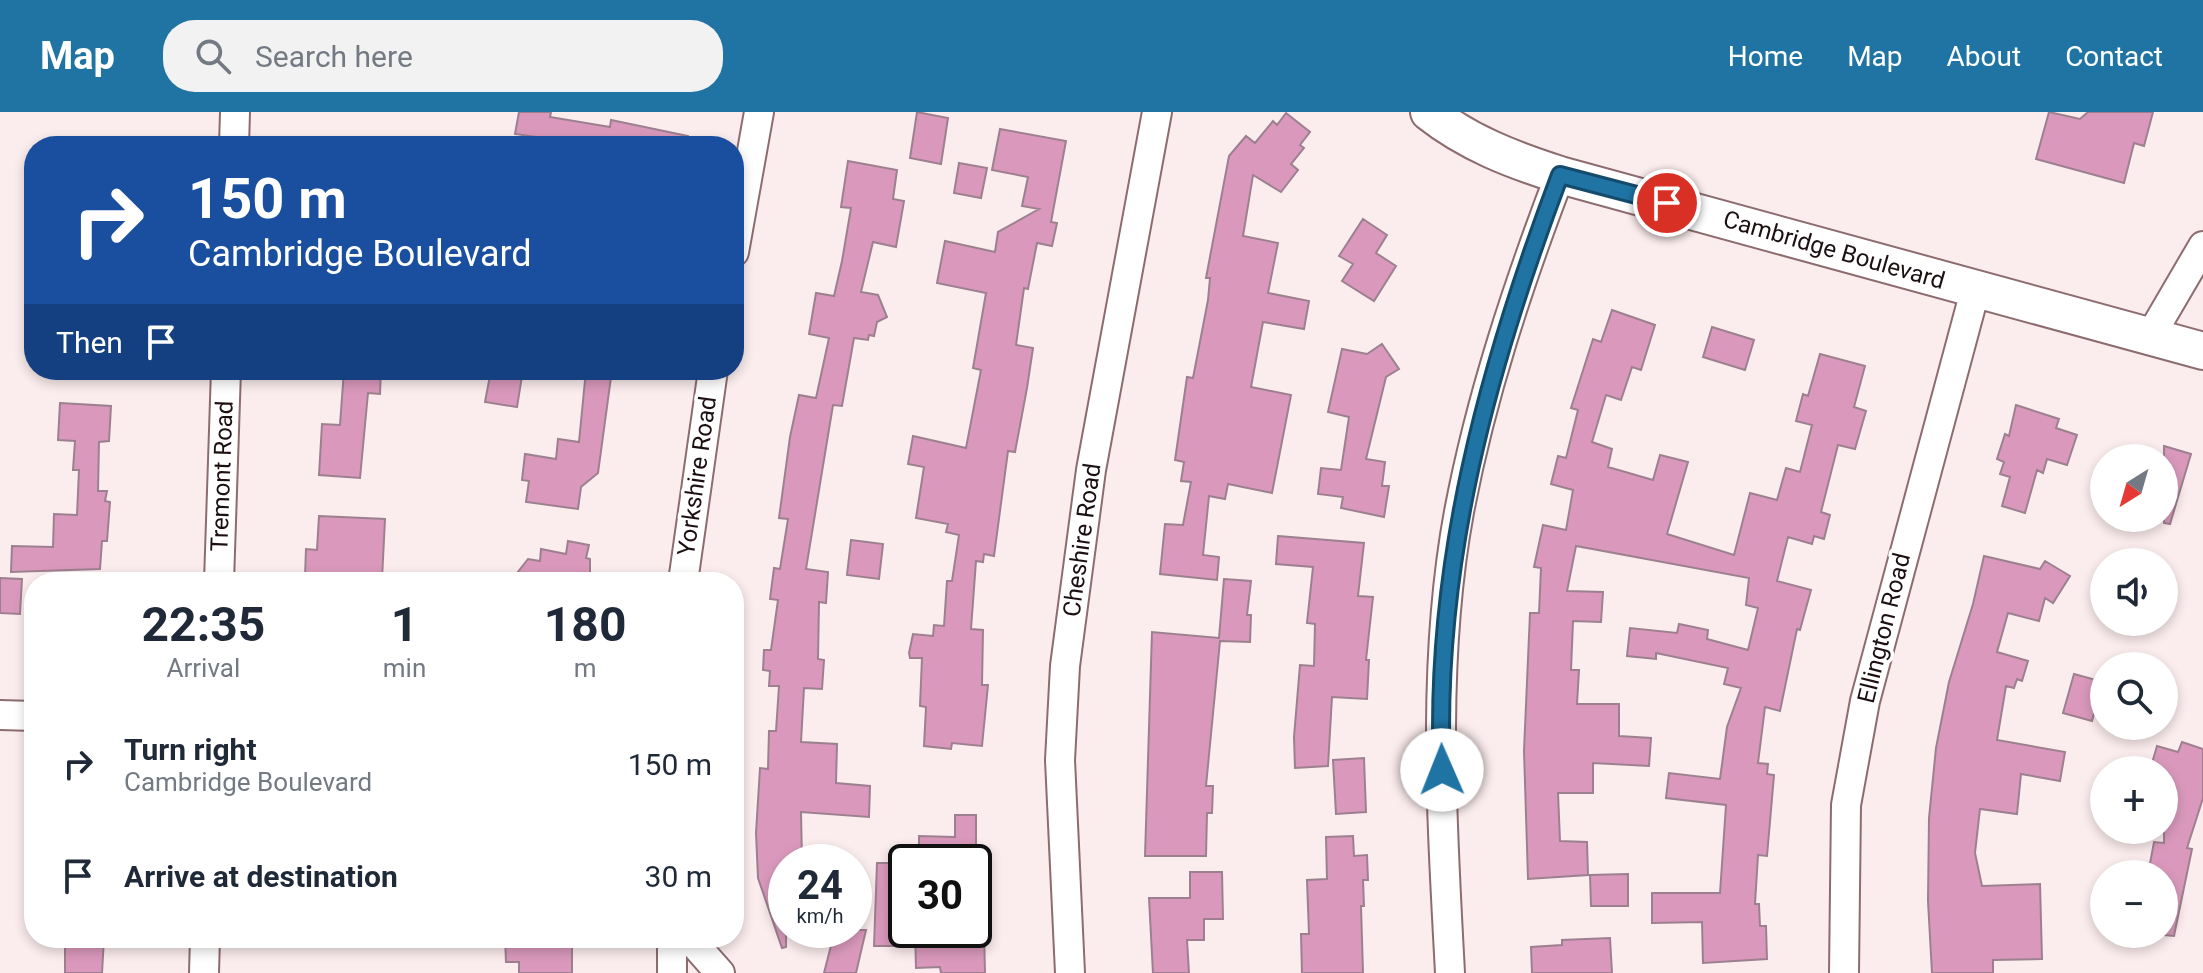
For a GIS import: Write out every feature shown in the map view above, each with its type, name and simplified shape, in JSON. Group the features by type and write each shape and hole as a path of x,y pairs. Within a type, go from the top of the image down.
{"street":[{"path":"234,136 235,112"},
{"path":"744,196 759,112"},
{"name":"Cheshire Road","path":"1070,973 1060,760 1065,666 1091,470 1157,112"},
{"name":"Cambridge Boulevard","path":"1429,112 1467,138 1513,160 1560,175 2203,351"},
{"path":"1450,973 1440,740 1448,611 1459,514 1491,373 1523,273 1560,175"},
{"path":"2151,335 2203,246"},
{"name":"Ellington Road","path":"1844,973 1846,805 1865,701 1975,291"},
{"name":"Tremont Road","path":"219,572 226,380"},
{"name":"Yorkshire Road","path":"684,572 712,380"},
{"path":"0,715 24,716"},
{"path":"204,973 205,948"},
{"path":"672,948 672,973"},
{"path":"698,948 720,973"}],"building":[{"path":"519,112 551,112 550,117 610,127 611,120 688,136 529,136 515,134"},
{"path":"917,112 948,118 941,164 910,158"},
{"path":"2049,112 2080,119 2088,112 2153,112 2144,146 2134,143 2124,183 2036,159"},
{"path":"1286,113 1310,132 1300,145 1304,148 1291,164 1298,170 1281,192 1253,175 1243,236 1278,243 1268,293 1309,301 1304,329 1263,322 1251,387 1291,395 1272,493 1228,484 1225,499 1209,496 1203,555 1219,557 1217,580 1160,574 1165,524 1183,525 1191,482 1181,481 1184,462 1175,460 1187,377 1193,378 1208,300 1210,278 1206,278 1229,156 1246,136 1255,143 1273,121 1277,125"},
{"path":"1000,129 1066,141 1051,222 1057,223 1052,246 1037,243 1028,289 1024,288 1016,345 1033,348 1015,452 1008,451 994,556 984,554 983,562 976,561 971,629 983,630 982,685 988,685 982,746 952,743 951,749 924,746 926,707 920,706 922,658 910,658 909,653 913,634 933,636 934,625 944,626 947,581 952,581 959,535 946,532 948,524 916,518 924,467 908,464 913,436 966,448 981,370 973,368 986,293 937,283 945,241 995,252 998,232 1039,209 1022,206 1028,177 992,170"},
{"path":"848,161 897,170 893,199 904,201 896,247 873,242 861,292 878,295 887,317 877,322 874,336 869,335 868,340 854,338 842,406 833,405 806,569 828,572 826,603 819,602 818,659 824,660 822,689 804,688 801,742 837,744 836,783 870,786 869,817 801,812 802,844 768,844 768,907 758,878 756,833 760,768 768,769 769,731 776,731 779,686 769,686 770,671 763,670 764,650 771,650 778,600 770,599 774,568 780,569 788,519 779,518 790,437 799,395 816,398 829,338 809,334 816,293 834,296 851,208 841,207"},
{"path":"959,163 987,168 981,198 954,193"},
{"path":"1363,219 1387,235 1376,253 1396,266 1374,301 1342,281 1353,264 1339,256"},
{"path":"1612,310 1655,325 1641,370 1632,367 1621,400 1606,395 1592,442 1612,449 1608,467 1653,480 1660,455 1688,462 1667,534 1734,555 1750,493 1777,500 1786,468 1800,472 1812,425 1796,421 1803,394 1808,396 1820,354 1865,366 1854,407 1866,411 1855,449 1838,445 1821,512 1830,515 1824,539 1814,536 1812,544 1788,537 1777,581 1811,590 1800,630 1797,629 1780,711 1765,707 1758,763 1768,764 1767,774 1774,775 1767,856 1758,855 1755,904 1759,904 1760,926 1766,926 1767,959 1703,963 1702,922 1652,923 1652,893 1720,893 1726,805 1666,798 1669,773 1720,779 1727,727 1741,688 1724,684 1728,668 1656,653 1656,659 1627,656 1630,628 1677,633 1679,624 1708,630 1707,639 1748,650 1758,608 1746,605 1749,578 1576,546 1567,591 1603,592 1601,622 1573,621 1571,670 1579,670 1577,704 1619,704 1619,736 1651,738 1649,766 1593,763 1593,793 1558,793 1560,841 1587,842 1588,875 1528,879 1524,751 1530,613 1539,613 1541,568 1534,567 1543,525 1566,530 1573,490 1551,484 1558,456 1566,458 1578,410 1571,408 1593,339 1601,342"},
{"path":"1712,327 1754,340 1745,370 1703,357"},
{"path":"1382,344 1399,369 1386,377 1366,459 1385,462 1382,486 1389,486 1384,517 1341,508 1343,497 1318,494 1321,468 1341,470 1349,417 1328,412 1342,349 1367,354"},
{"path":"343,380 381,380 380,394 368,393 360,478 319,475 322,424 340,425"},
{"path":"489,380 521,380 517,407 485,402"},
{"path":"585,380 611,380 598,473 581,487 578,509 526,502 529,481 522,480 525,454 556,459 558,439 579,442"},
{"path":"60,403 111,406 109,441 99,442 98,491 107,491 105,501 110,502 107,541 102,541 100,569 11,572 12,546 53,547 54,514 77,515 79,470 73,470 75,441 58,440"},
{"path":"2016,405 2059,419 2056,428 2077,435 2067,465 2047,459 2043,473 2037,470 2025,513 2002,506 2010,477 2000,474 2004,462 1997,459 2005,434 2009,436"},
{"path":"2178,450 2191,454 2178,497"},
{"path":"319,516 385,519 382,572 305,572 306,549 317,550"},
{"path":"1278,536 1364,543 1358,596 1373,597 1366,660 1369,660 1367,699 1332,697 1328,766 1295,768 1294,737 1300,665 1314,666 1315,624 1307,623 1313,567 1276,564"},
{"path":"851,540 883,544 879,579 847,575"},
{"path":"568,541 589,545 586,558 590,559 590,572 518,572 528,559 540,561 541,549 566,554"},
{"path":"1984,556 2040,569 2045,561 2070,576 2053,603 2045,598 2039,621 2008,613 1997,652 2028,661 2022,681 2017,679 2014,688 2006,686 1997,740 2065,752 2060,781 2021,774 2017,814 1980,809 1975,853 1982,886 2040,884 2042,959 1993,960 1993,973 1932,973 1928,901 1929,818 1936,748 1949,682"},
{"path":"0,578 22,579 20,614 0,613"},
{"path":"1224,579 1251,581 1247,615 1251,615 1250,642 1220,641 1206,786 1213,786 1212,813 1207,813 1206,856 1145,856 1152,632 1219,638"},
{"path":"2074,674 2090,678 2090,720 2063,713"},
{"path":"2182,742 2203,749 2203,798 2187,848 2192,849 2178,917 2178,860 2151,860 2154,844 2178,844 2178,756 2154,756 2157,746 2178,752"},
{"path":"1364,758 1366,812 1336,814 1333,760"},
{"path":"955,815 976,815 976,844 919,844 919,836 955,837"},
{"path":"1353,836 1354,856 1367,855 1368,880 1363,880 1364,906 1361,906 1363,973 1302,973 1301,934 1309,934 1307,880 1327,879 1326,837"},
{"path":"877,863 888,863 888,946 874,946"},
{"path":"1190,872 1222,872 1223,919 1204,919 1204,940 1187,940 1189,973 1153,973 1149,898 1190,898"},
{"path":"1628,874 1628,906 1591,906 1590,875"},
{"path":"1610,938 1612,973 1532,973 1531,947 1562,945 1562,940"},
{"path":"65,948 103,948 102,973 65,973"},
{"path":"505,948 572,948 572,973 519,973 519,962 506,962"},
{"path":"830,948 862,948 856,973 824,973"},
{"path":"915,948 984,948 985,973 941,973 940,967 916,968"}],"route":[{"path":"1442,770 1440,740 1448,611 1459,514 1491,373 1523,273 1560,175 1667,203"}]}
